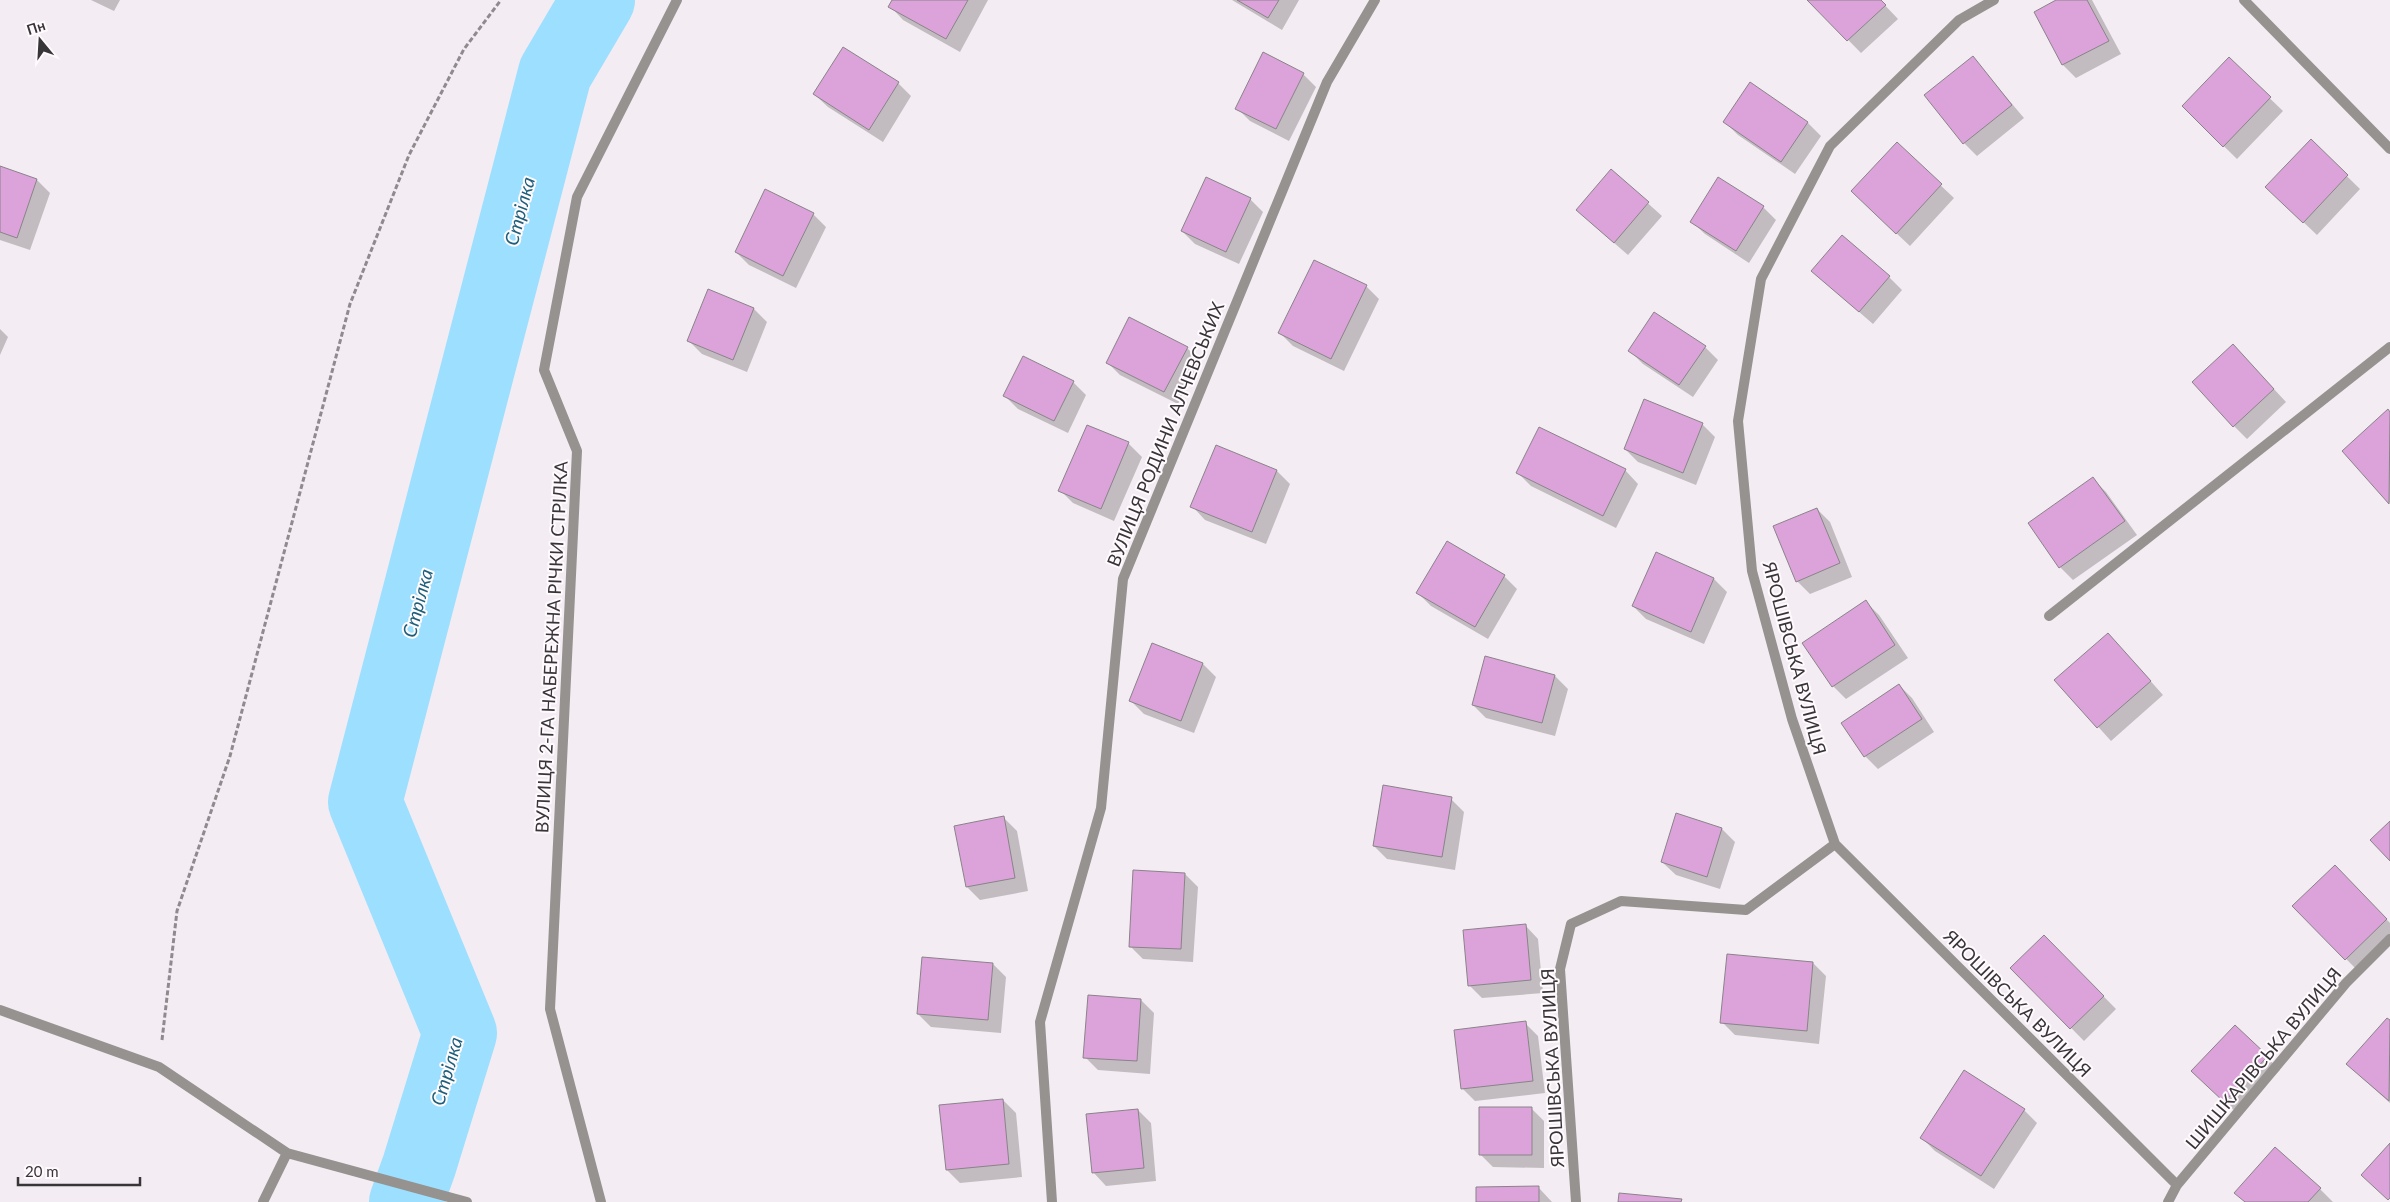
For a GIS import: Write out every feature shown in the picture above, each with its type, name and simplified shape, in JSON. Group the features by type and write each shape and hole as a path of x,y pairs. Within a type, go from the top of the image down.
{"street":[{"name":"ВУЛИЦЯ 2-ГА НАБЕРЕЖНА РІЧКИ СТРІЛКА","path":"601,1202 550,1009 577,451 544,370 577,197 677,0"},
{"name":"ВУЛИЦЯ РОДИНИ АЛЧЕВСЬКИХ","path":"1052,1202 1040,1022 1101,808 1122,579 1327,82 1375,0"},
{"name":"ЯРОШІВСЬКА ВУЛИЦЯ","path":"1994,0 1959,20 1830,146 1761,279 1738,421 1752,571 1792,719 1836,844 2177,1185"},
{"path":"2244,0 2390,149"},
{"path":"2049,616 2390,347"},
{"name":"ЯРОШІВСЬКА ВУЛИЦЯ","path":"1576,1202 1560,969 1571,924 1621,901 1746,910 1836,844"},
{"name":"ШИШКАРІВСЬКА ВУЛИЦЯ","path":"2168,1202 2177,1185 2346,983 2390,939"},
{"path":"0,1010 159,1067 287,1153 467,1202"},
{"path":"263,1202 287,1153"}],"path":[{"path":"159,1067 177,911 230,756 350,304 409,155 464,49 501,0"}],"building":[{"path":"892,0 968,0 946,39 888,7"},
{"path":"1237,0 1279,0 1268,18"},
{"path":"1807,0 1881,0 1886,5 1847,41"},
{"path":"2056,0 2087,0 2109,41 2062,65 2034,12"},
{"path":"843,47 899,82 869,130 813,94"},
{"path":"1263,52 1304,73 1276,129 1235,109"},
{"path":"1973,56 2012,105 1963,144 1924,95"},
{"path":"2229,57 2271,97 2223,147 2182,106"},
{"path":"1750,82 1808,122 1781,162 1723,122"},
{"path":"2311,139 2348,175 2303,223 2265,187"},
{"path":"1897,142 1942,184 1896,234 1851,191"},
{"path":"0,166 37,179 17,238 0,232"},
{"path":"1611,169 1649,202 1614,243 1576,210"},
{"path":"1206,177 1251,198 1226,252 1181,231"},
{"path":"1718,177 1764,206 1736,251 1690,222"},
{"path":"765,189 814,213 783,276 735,252"},
{"path":"1842,235 1890,276 1859,312 1811,271"},
{"path":"1314,260 1367,285 1331,359 1278,333"},
{"path":"708,289 754,308 733,360 687,341"},
{"path":"1654,312 1706,346 1679,385 1628,351"},
{"path":"1129,317 1188,347 1164,392 1106,363"},
{"path":"2233,344 2274,389 2233,427 2192,382"},
{"path":"1023,356 1074,381 1054,421 1003,396"},
{"path":"1644,399 1703,423 1683,473 1624,449"},
{"path":"2388,409 2390,412 2389,504 2342,451"},
{"path":"1087,425 1129,442 1101,509 1058,491"},
{"path":"1539,427 1626,469 1603,516 1516,473"},
{"path":"1216,445 1277,470 1252,532 1190,507"},
{"path":"2093,477 2125,521 2059,568 2028,523"},
{"path":"1817,508 1840,563 1796,582 1773,526"},
{"path":"1447,541 1505,575 1475,627 1416,593"},
{"path":"1656,552 1714,578 1691,632 1632,606"},
{"path":"1866,600 1895,645 1832,687 1802,643"},
{"path":"2108,633 2151,681 2097,728 2054,680"},
{"path":"1152,643 1203,663 1181,721 1129,701"},
{"path":"1485,656 1555,675 1542,723 1472,705"},
{"path":"1899,684 1922,719 1864,757 1841,723"},
{"path":"1383,785 1452,797 1442,857 1373,846"},
{"path":"1676,813 1722,828 1707,877 1661,862"},
{"path":"1004,816 1015,878 966,887 954,826"},
{"path":"2390,821 2390,861 2370,840"},
{"path":"2335,865 2387,919 2345,960 2292,906"},
{"path":"1133,870 1185,873 1181,949 1129,947"},
{"path":"1526,924 1531,980 1468,986 1463,930"},
{"path":"2044,935 2104,996 2070,1029 2010,968"},
{"path":"1727,954 1813,962 1807,1031 1720,1023"},
{"path":"922,957 993,963 988,1020 917,1014"},
{"path":"1088,995 1141,999 1137,1061 1083,1058"},
{"path":"2387,1018 2390,1020 2389,1101 2346,1064"},
{"path":"1526,1021 1533,1081 1461,1089 1454,1030"},
{"path":"2235,1025 2268,1056 2224,1102 2191,1071"},
{"path":"1964,1070 2025,1109 1981,1176 1920,1138"},
{"path":"1003,1099 1009,1164 946,1170 939,1105"},
{"path":"1479,1107 1532,1107 1532,1155 1479,1155"},
{"path":"1138,1109 1144,1168 1092,1173 1086,1114"},
{"path":"2390,1143 2390,1198 2388,1200 2361,1175"},
{"path":"2275,1147 2321,1188 2308,1202 2245,1202 2234,1193"},
{"path":"1539,1186 1539,1202 1476,1202 1476,1187"},
{"path":"1619,1193 1682,1199 1681,1202 1618,1202"}],"waterway":[{"name":"Стрілка","path":"406,1202 460,1033 365,802 555,73 598,0"}]}
